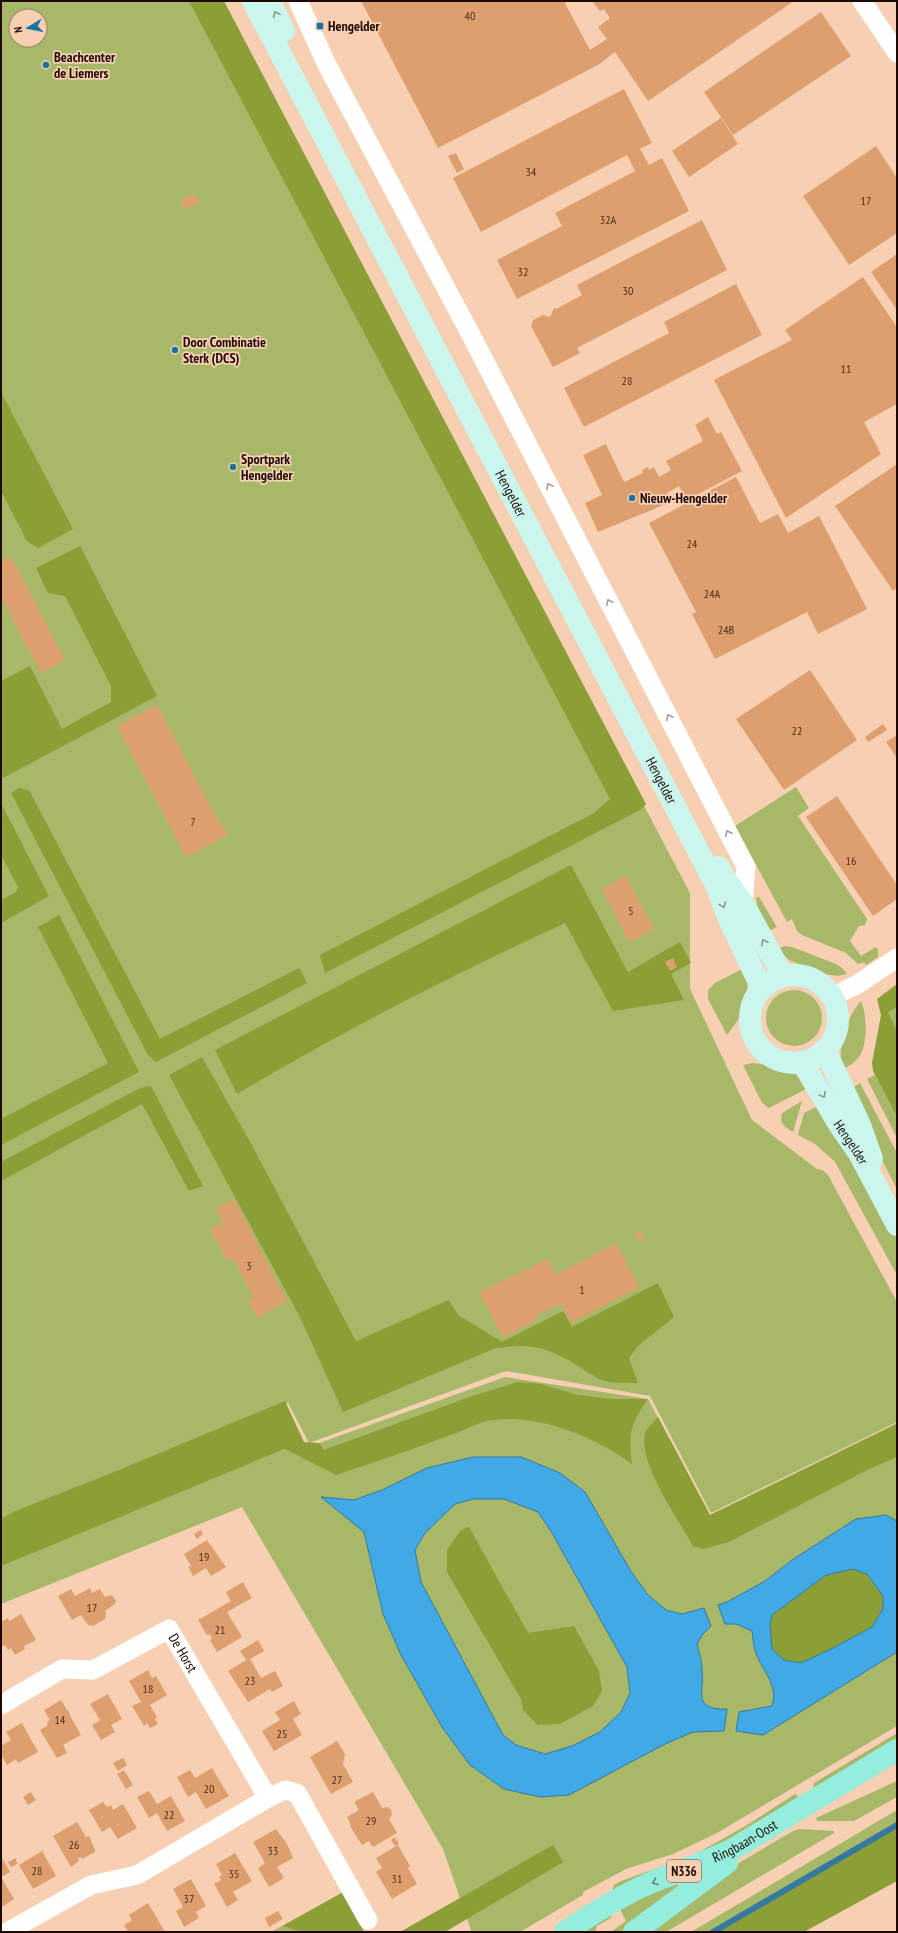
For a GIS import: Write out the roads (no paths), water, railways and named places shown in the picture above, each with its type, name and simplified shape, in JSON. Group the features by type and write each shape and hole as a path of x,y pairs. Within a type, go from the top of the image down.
{"main road":[{"name":"Hengelder","path":"253,1 716,886 728,917 762,988"},
{"name":"Hengelder","path":"270,1 303,74 725,879 744,903 783,976"},
{"path":"794,975 811,979 825,988 832,997 836,1008 836,1030 832,1040 825,1050 811,1060 793,1063 776,1060 762,1050 755,1040 751,1028 751,1007 762,988 783,976 794,975"},
{"name":"Hengelder","path":"825,1050 860,1125 869,1152 897,1204"},
{"name":"Hengelder","path":"802,1062 838,1123 860,1155 897,1225"},
{"name":"Ringbaan-Oost","path":"565,1932 588,1916 626,1895 735,1848 897,1750"},
{"name":"Ringbaan-Oost","path":"634,1932 719,1868 762,1842 897,1768"}],"street":[{"path":"298,1 326,63 471,335 746,867 744,903"},
{"path":"862,1 890,27 897,53"},
{"path":"832,997 858,984 897,958"},
{"name":"De Horst","path":"1,1705 62,1669 93,1670 169,1629 268,1798"},
{"path":"7,1932 91,1885 137,1875 268,1798 285,1790 297,1793 368,1920"}],"water":[{"path":"473,1457 521,1457 560,1473 585,1492 632,1573 648,1595 666,1610 682,1614 704,1608 711,1626 703,1634 697,1644 702,1666 702,1698 704,1703 708,1706 727,1709 724,1731 693,1732 663,1745 569,1795 540,1797 504,1789 470,1765 442,1727 401,1655 383,1614 364,1532 321,1497 354,1500 382,1490 427,1468","holes":["473,1499 504,1499 538,1512 552,1533 627,1667 630,1693 621,1712 600,1732 572,1746 545,1754 516,1745 503,1735 421,1582 415,1550 425,1533 455,1504"]},
{"path":"886,1515 897,1521 897,1652 763,1735 736,1731 739,1712 772,1706 774,1698 773,1690 755,1650 752,1631 736,1624 725,1624 718,1605 727,1602 765,1581 792,1560 856,1519","holes":["853,1569 867,1574 883,1596 883,1609 872,1627 801,1663 784,1660 772,1649 770,1625 772,1615 826,1575"]}],"waterway":[{"path":"713,1932 897,1825"}],"place":[{"name":"Hengelder","path":"320,26"},
{"name":"Beachcenter de Liemers","path":"46,65"},
{"name":"Door Combinatie Sterk (DCS)","path":"175,350"},
{"name":"Sportpark Hengelder","path":"233,467"},
{"name":"Nieuw-Hengelder","path":"632,498"}]}
